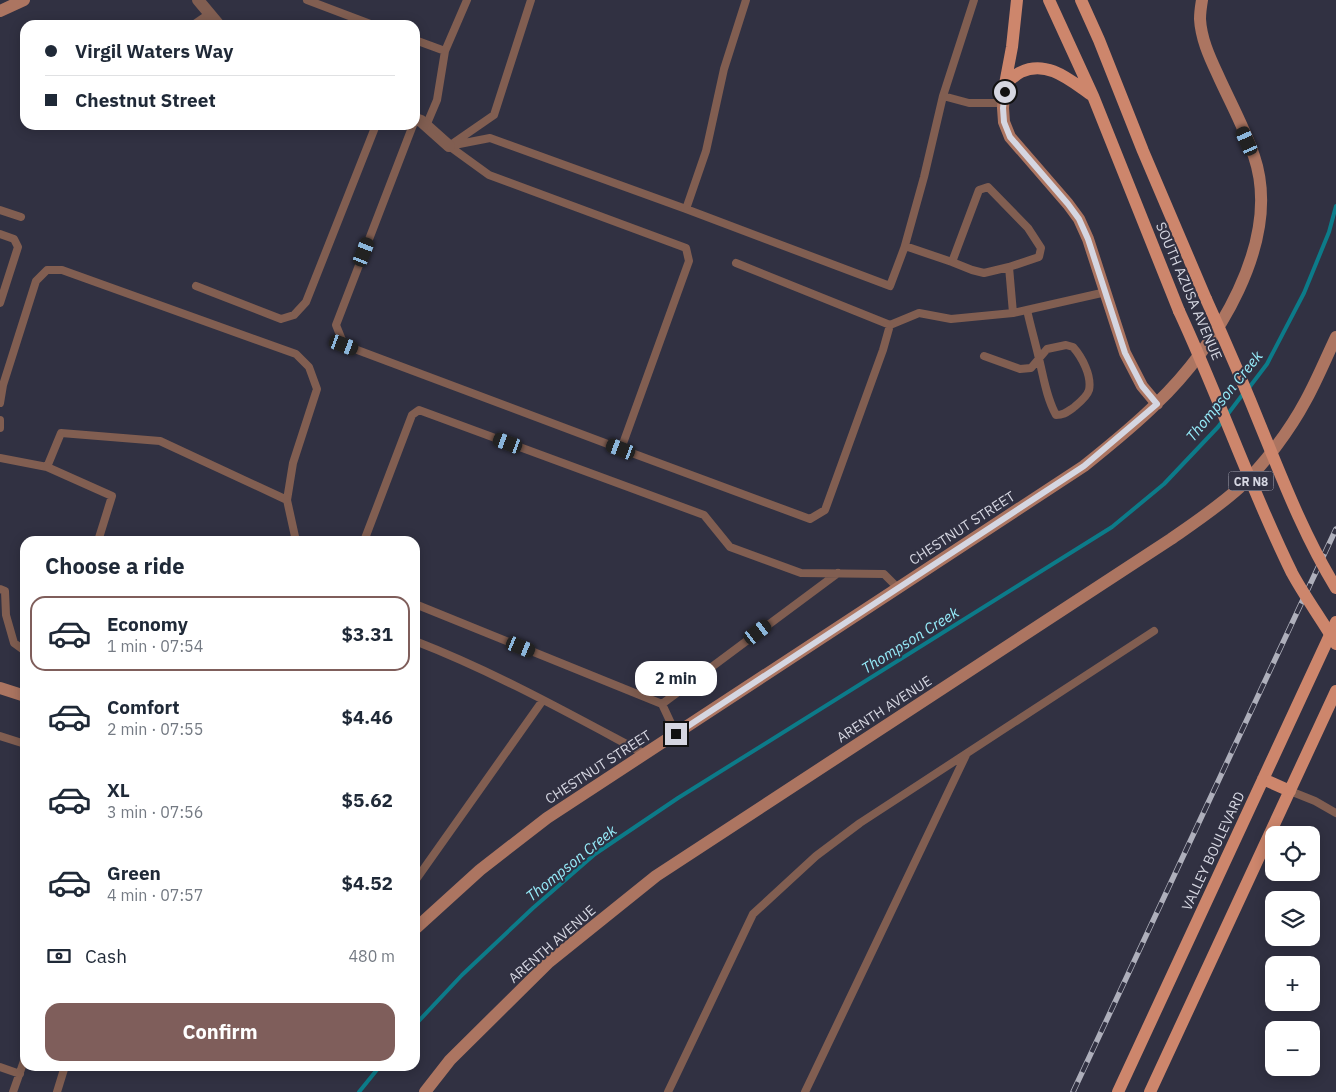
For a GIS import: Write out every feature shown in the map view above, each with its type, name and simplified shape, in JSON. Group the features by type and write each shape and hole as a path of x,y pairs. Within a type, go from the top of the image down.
{"main road":[{"path":"1005,84 1012,47 1017,0"},
{"name":"SOUTH AZUSA AVENUE","path":"1049,0 1093,96 1179,311 1270,525 1294,575 1336,644"},
{"name":"SOUTH AZUSA AVENUE","path":"1081,0 1143,151 1231,354 1289,497 1319,561 1336,588"},
{"path":"1005,84 1021,72 1033,69 1046,69 1061,74 1093,96"},
{"name":"VALLEY BOULEVARD","path":"1118,1092 1336,622"},
{"path":"1150,1092 1336,691"},
{"path":"1263,779 1290,791"}],"street":[{"path":"1,8 24,0"},
{"path":"198,0 214,20"},
{"name":"CHESTNUT STREET","path":"420,924 480,870 547,818 1084,466 1157,404 1190,367 1217,329 1245,274 1256,241 1261,210 1260,183 1254,156 1206,48 1200,19 1202,0"},
{"path":"1005,84 1004,122 1010,137 1079,219 1088,239 1125,353 1142,386 1157,404"},
{"path":"420,122 449,146"},
{"name":"ARENTH AVENUE","path":"425,1092 450,1060 549,962 656,876 1213,510 1240,487 1269,454 1288,428 1306,400 1336,337"},
{"path":"0,688 20,694"}],"lane":[{"path":"307,0 360,20"},
{"path":"426,126 437,100 445,51 467,0"},
{"path":"449,146 494,115 531,0"},
{"path":"686,209 706,151 724,68 746,0"},
{"path":"449,146 490,138 890,286 903,251 944,96 974,0"},
{"path":"200,20 209,14"},
{"path":"420,42 445,51"},
{"path":"944,96 969,103 1004,103"},
{"path":"196,286 267,315 281,319 294,315 306,302 374,130"},
{"path":"411,130 336,325 344,345 810,519 825,510 880,359 890,325"},
{"path":"449,146 489,175 686,248 689,261 621,449"},
{"path":"903,251 905,246 984,273 1039,257 1041,248 1028,228 988,187 979,190 952,262"},
{"path":"0,210 21,217"},
{"path":"0,234 14,239 18,248 0,303"},
{"path":"736,263 890,325 919,313 951,319 1014,313 1106,292"},
{"path":"1008,267 1014,313"},
{"path":"0,403 3,385 36,281 47,270 62,270 296,354 309,367 317,389 293,463 287,500 295,536"},
{"path":"984,356 1020,369 1032,368 1040,360 1047,349 1066,345 1073,347 1084,363 1088,378 1089,390 1082,401 1063,415 1056,415 1052,407 1040,360 1034,343 1027,310"},
{"path":"366,536 412,415 419,410 704,515 730,547 801,573 884,574 898,588"},
{"path":"0,420 0,428"},
{"path":"47,466 61,433 160,441 287,500"},
{"path":"0,458 47,466 112,496 100,536"},
{"path":"662,704 838,573"},
{"path":"0,589 5,591 6,615 14,643 20,647"},
{"path":"420,606 662,704 676,734"},
{"path":"668,1092 753,914 816,856 860,823 1154,630"},
{"path":"420,643 543,700 645,754"},
{"path":"420,874 543,700"},
{"path":"0,736 20,742"},
{"path":"805,1092 967,753"},
{"path":"1290,791 1315,801 1336,813"},
{"path":"0,1067 20,1074"},
{"path":"13,1092 21,1071"},
{"path":"57,1092 63,1071"}],"waterway":[{"name":"Thompson Creek","path":"1248,389 1267,364 1304,293 1329,232 1336,206"},
{"name":"Thompson Creek","path":"420,1020 462,975 533,908 595,854 678,798 1112,527 1164,484 1218,427 1243,394"},
{"name":"Thompson Creek","path":"359,1092 376,1071"}],"railway":[{"path":"1073,1092 1336,529"}],"route":[{"path":"676,734 1084,466 1157,404 1142,386 1125,353 1088,239 1079,219 1055,188 1010,137 1004,122 1005,92"}]}
